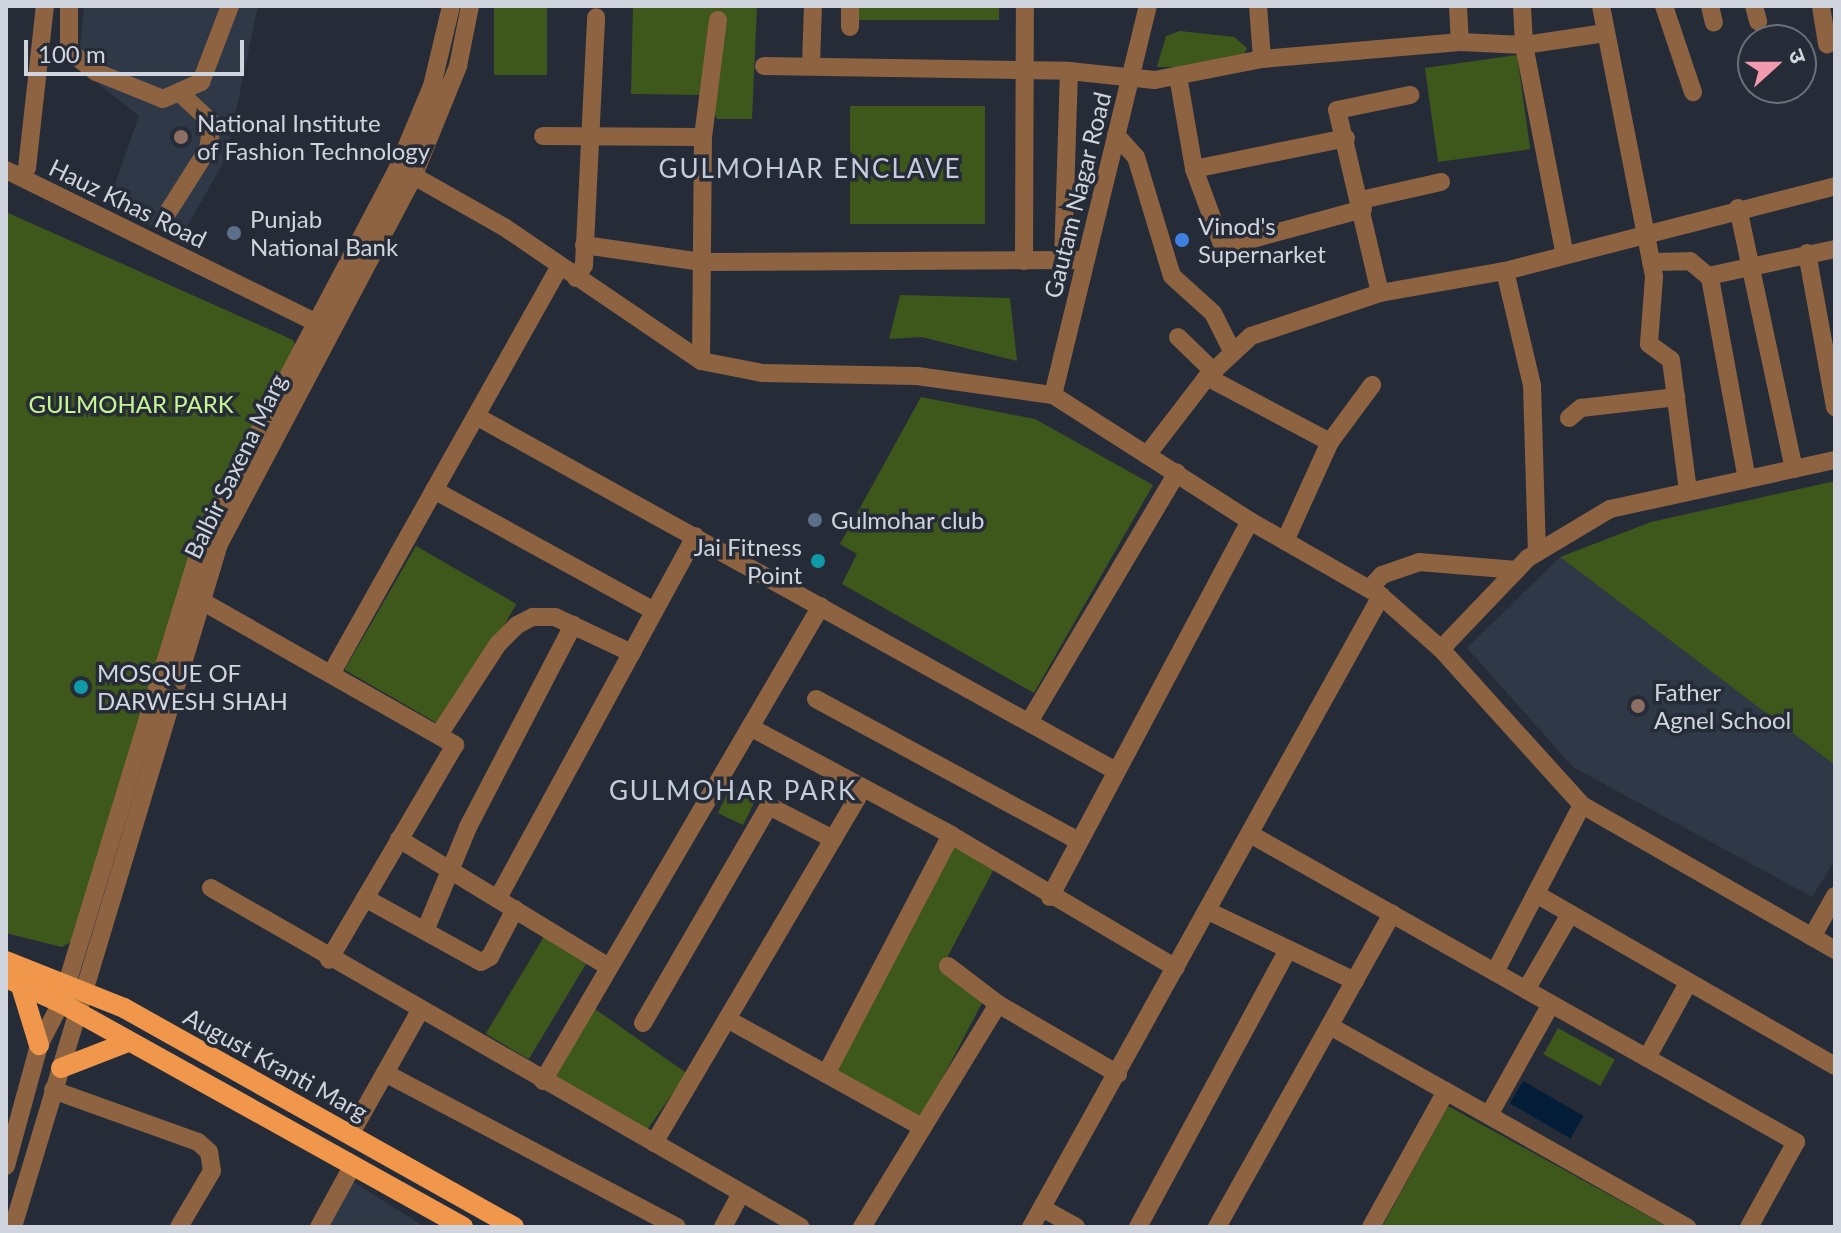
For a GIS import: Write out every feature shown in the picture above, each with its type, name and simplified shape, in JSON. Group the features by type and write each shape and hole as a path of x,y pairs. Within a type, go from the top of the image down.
{"main road":[{"name":"August Kranti Marg","path":"6,961 350,1135 514,1227"},
{"name":"August Kranti Marg","path":"13,981 71,993"},
{"path":"13,981 39,1045"},
{"name":"August Kranti Marg","path":"71,993 80,1014 463,1227"},
{"path":"61,1068 128,1042"}],"street":[{"path":"27,168 45,6"},
{"path":"69,6 69,51 87,65 163,99 201,82 230,6"},
{"name":"Balbir Saxena Marg","path":"406,172 432,86 451,6"},
{"name":"Balbir Saxena Marg","path":"6,1166 39,1045 71,993 194,597 322,325 406,172 458,66 470,6"},
{"path":"811,65 813,6"},
{"path":"850,6 850,27"},
{"path":"1024,261 1025,6"},
{"name":"Gautam Nagar Road","path":"1053,395 1148,6"},
{"path":"1258,6 1262,59"},
{"path":"1458,6 1460,42"},
{"path":"1522,6 1524,45 1565,255"},
{"path":"1601,6 1647,232 1651,262 1649,344 1671,360 1688,491"},
{"path":"1664,6 1693,92"},
{"path":"1821,6 1827,45"},
{"path":"576,278 584,265 596,17"},
{"path":"701,361 703,137 718,20"},
{"path":"764,66 1069,71 1130,78 1178,76 1262,59 1460,42 1524,45 1605,33"},
{"path":"1063,261 1069,71"},
{"path":"1178,76 1194,169 1223,247 1441,182"},
{"path":"168,212 208,149 212,123 179,92"},
{"path":"1380,293 1362,205 1337,110 1410,95"},
{"path":"1116,135 1136,157 1172,276 1213,313 1232,351"},
{"path":"543,136 703,137"},
{"path":"1194,169 1346,138"},
{"name":"Hauz Khas Road","path":"6,170 322,325"},
{"path":"406,172 504,227 701,361 762,373 917,376 1053,395 1250,521 1375,593 1441,649 1582,805 1835,950"},
{"path":"1147,455 1210,374 1251,336 1380,293 1505,271 1738,208 1835,186"},
{"path":"1738,208 1794,469"},
{"path":"584,245 702,262 1085,260"},
{"path":"1708,276 1835,249"},
{"path":"1807,253 1835,407"},
{"path":"1651,262 1684,259 1708,276 1747,479"},
{"path":"331,674 560,266"},
{"path":"1505,271 1532,385 1537,553"},
{"path":"1178,337 1210,374 1330,442"},
{"path":"1285,541 1330,442 1372,385"},
{"path":"1569,418 1581,408 1676,397"},
{"path":"476,416 1116,771"},
{"path":"1441,649 1537,553 1624,503 1835,460"},
{"path":"1029,722 1177,473"},
{"path":"434,490 654,611"},
{"path":"1050,897 1250,521"},
{"path":"498,898 695,536"},
{"path":"1031,1227 1250,834 1382,575 1419,562 1517,570"},
{"path":"194,597 440,733 455,745 329,960"},
{"path":"543,1081 821,606"},
{"path":"440,733 498,644 517,625 533,617 555,617 632,653"},
{"path":"425,931 468,827 573,625"},
{"path":"816,699 1079,841"},
{"path":"750,727 862,790 951,835 1050,897 1176,968"},
{"path":"654,1143 862,790"},
{"path":"1495,972 1582,805"},
{"path":"643,1023 769,806 833,839"},
{"path":"1250,834 1796,1142 1749,1227"},
{"path":"826,1074 951,835"},
{"path":"399,839 609,967"},
{"path":"211,888 329,960 801,1227"},
{"path":"1536,894 1835,1066"},
{"path":"1812,937 1835,896"},
{"path":"365,898 487,962 515,909"},
{"path":"1208,911 1287,952 1355,981"},
{"path":"1217,1227 1392,914"},
{"path":"1526,990 1570,914"},
{"path":"1138,1227 1287,952"},
{"path":"948,966 998,1004 1118,1074"},
{"path":"1647,1058 1688,983"},
{"path":"862,1227 998,1004"},
{"path":"1489,1115 1551,1004"},
{"path":"350,1135 420,1011"},
{"path":"13,1227 53,1090 80,1014"},
{"path":"727,1019 922,1127"},
{"path":"1330,1026 1687,1227"},
{"path":"385,1073 677,1227"},
{"path":"53,1090 198,1142 209,1152 212,1171 179,1227"},
{"path":"1371,1227 1446,1091"},
{"path":"319,1227 353,1165"},
{"path":"723,1227 741,1193"},
{"path":"1042,1208 1076,1227"}],"shaded area":[{"name":"National Institute of Fashion Technology","path":"84,6 258,6 226,158 178,242 109,201 139,116 78,68"},
{"name":"Father Agnel School","path":"1560,557 1835,765 1835,860 1812,897 1573,767 1467,648"},
{"path":"339,1173 425,1227 311,1227"}],"green space":[{"path":"494,6 547,6 547,75 494,75"},
{"path":"633,6 757,6 752,119 717,119 706,95 631,94"},
{"path":"852,6 999,6 999,20 852,20"},
{"path":"1180,31 1234,37 1247,48 1238,68 1157,67 1166,36"},
{"path":"1517,55 1530,149 1438,162 1425,68"},
{"path":"850,106 985,106 985,224 850,224"},
{"name":"GULMOHAR PARK","path":"6,212 293,340 297,349 72,941 62,947 6,933"},
{"path":"900,295 1010,298 1017,361 922,337 889,339"},
{"path":"921,397 1035,419 1153,485 1034,693 842,584 857,554 840,544"},
{"path":"1835,481 1835,765 1560,557 1651,522"},
{"path":"416,546 516,604 445,728 344,670"},
{"path":"731,785 754,803 743,825 718,813"},
{"path":"952,841 995,867 940,971 983,1001 921,1119 834,1070"},
{"path":"545,935 588,961 529,1059 486,1034"},
{"path":"595,1009 687,1073 642,1137 550,1073"},
{"path":"1558,1028 1615,1060 1600,1086 1543,1054"},
{"path":"1448,1106 1668,1227 1382,1227"}],"water":[{"path":"1523,1081 1584,1116 1571,1139 1510,1104"}],"place":[{"name":"National Institute of Fashion Technology","path":"181,137"},
{"name":"Punjab National Bank","path":"234,233"},
{"name":"Vinod's Supernarket","path":"1182,240"},
{"name":"Gulmohar club","path":"815,520"},
{"name":"Jai Fitness Point","path":"818,561"},
{"name":"MOSQUE OF DARWESH SHAH","path":"81,687"},
{"name":"Father Agnel School","path":"1638,706"}],"district":[{"name":"GULMOHAR ENCLAVE","path":"810,169"},
{"name":"GULMOHAR PARK","path":"733,791"}]}
